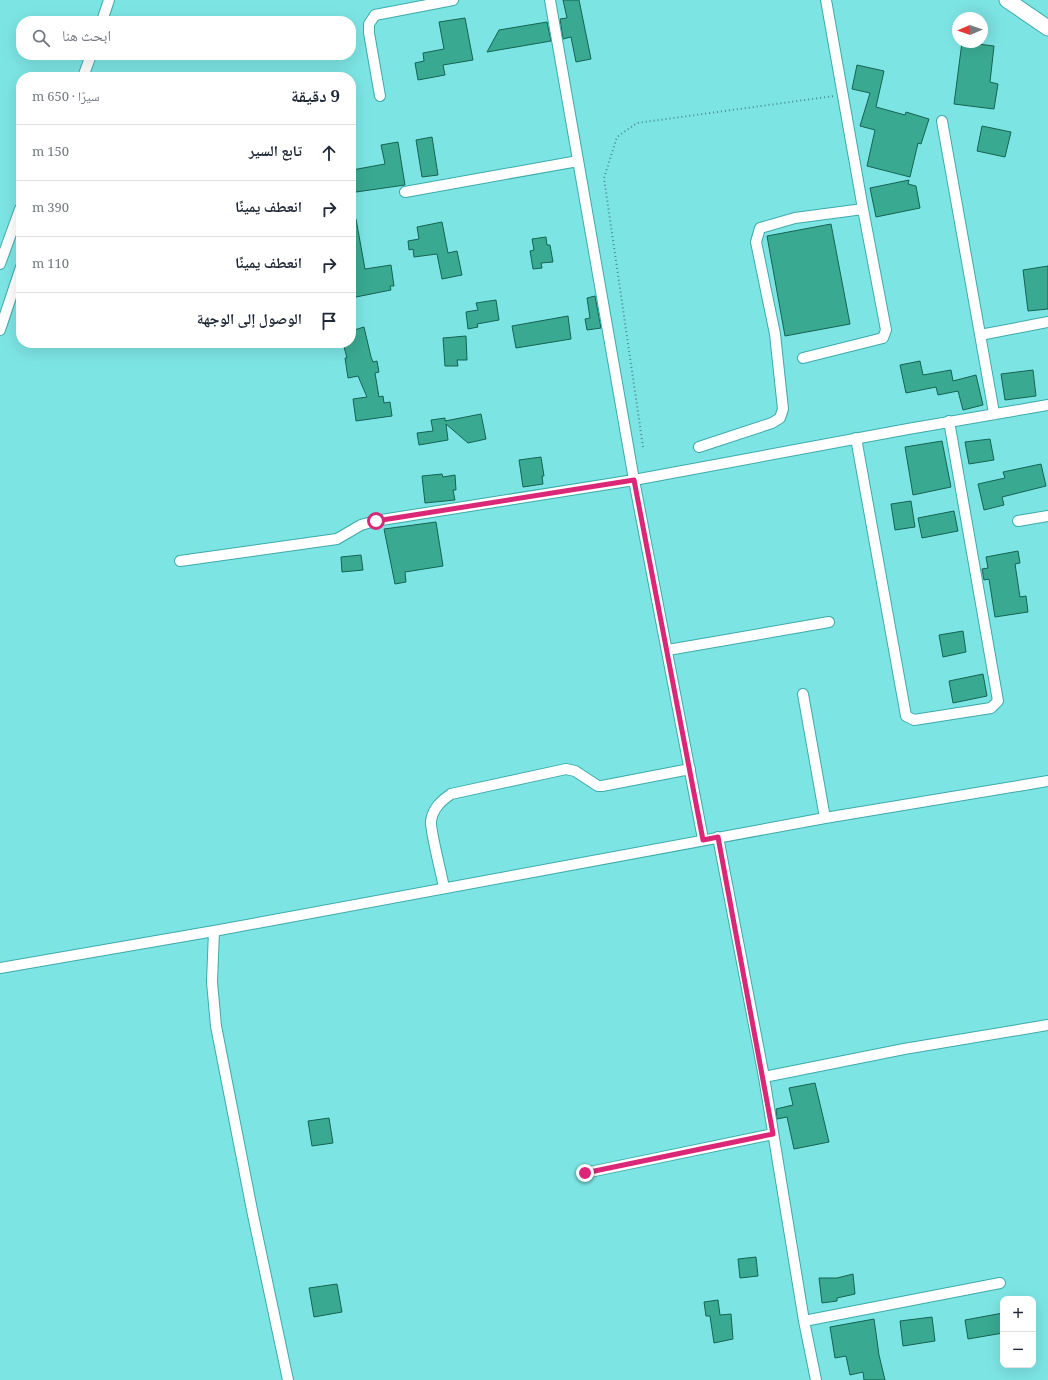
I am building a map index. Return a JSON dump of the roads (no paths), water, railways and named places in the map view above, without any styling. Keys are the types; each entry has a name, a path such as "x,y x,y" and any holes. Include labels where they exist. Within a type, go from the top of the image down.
{"street":[{"path":"104,16 109,0"},
{"path":"380,96 369,33 369,24 375,15 453,0"},
{"path":"550,0 634,480 668,650 703,840"},
{"path":"803,358 883,338 886,330 862,209 826,0"},
{"path":"1007,0 1048,28"},
{"path":"85,72 89,60"},
{"path":"942,121 994,414"},
{"path":"405,192 578,161"},
{"path":"699,447 772,423 780,418 783,409 775,334 756,242 760,228 795,218 862,209"},
{"path":"0,264 16,220"},
{"path":"0,330 16,282"},
{"path":"980,335 1048,322"},
{"path":"180,561 337,539 361,525 376,521 634,480 949,421 1048,405"},
{"path":"856,438 906,716 914,720 991,708 998,701 949,421"},
{"path":"1018,521 1048,516"},
{"path":"668,650 829,622"},
{"path":"803,694 825,818"},
{"path":"444,888 431,822 435,808 441,801 451,794 566,769 574,771 593,783 602,786 690,769"},
{"path":"0,968 214,931 718,837 1048,781"},
{"path":"718,837 764,1077 804,1321 816,1380"},
{"path":"214,931 212,982 216,1026 253,1215 288,1380"},
{"path":"764,1077 904,1050 1048,1025"},
{"path":"585,1173 773,1134"},
{"path":"804,1321 1000,1283"}]}
